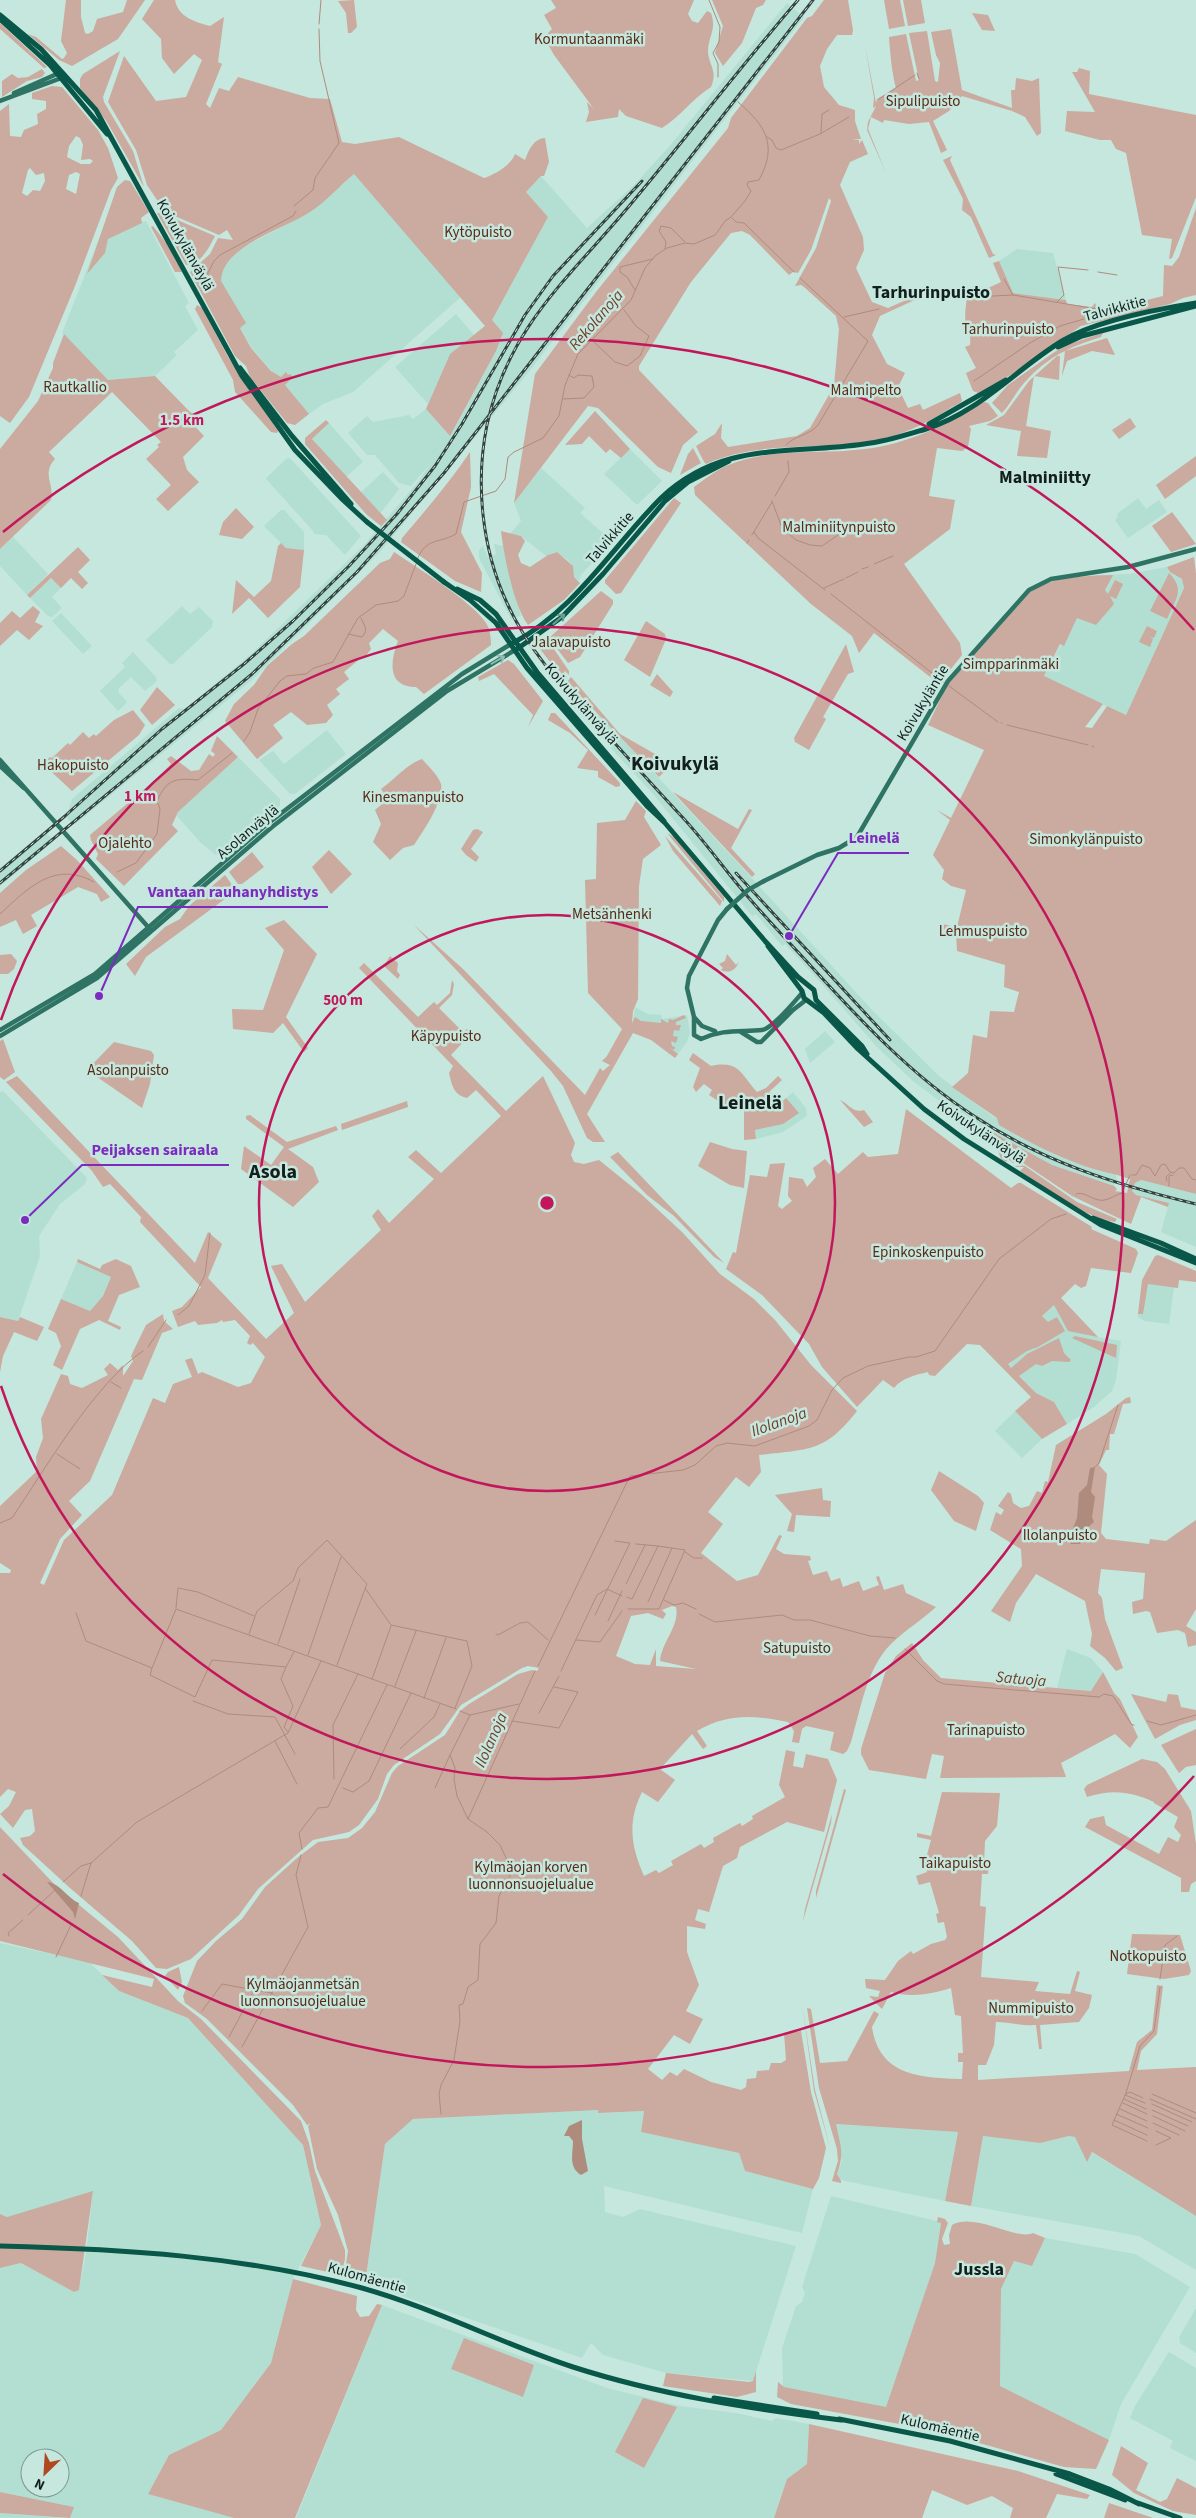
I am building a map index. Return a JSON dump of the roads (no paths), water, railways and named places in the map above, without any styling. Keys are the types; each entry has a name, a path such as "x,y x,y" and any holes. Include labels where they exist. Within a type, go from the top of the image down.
{"main road":[{"name":"Koivukylänväylä","path":"0,15 24,34 96,110 233,359 292,436 367,522 485,612 513,643 556,702 648,807 665,823 765,941 815,992 814,997 862,1046 867,1054 894,1082 950,1129 1054,1196 1091,1217 1162,1243 1196,1261"},
{"name":"Koivukylänväylä","path":"0,19 62,75"},
{"path":"0,101 19,90 62,75"},
{"name":"Talvikkitie","path":"513,643 536,628 573,598 669,491 702,469 733,459 774,450 864,444 918,431 1015,375 1046,353 1082,336 1196,304"},
{"name":"Talvikkitie","path":"517,649 562,617 603,574 665,501 688,482 733,459"},
{"name":"Koivukyläntie","path":"695,1029 687,988 688,976 714,926 727,909 748,890 857,837 948,681 1029,590 1051,579 1128,567 1196,549"},
{"name":"Asolanväylä","path":"0,1036 97,978 266,825 462,674 513,643"},
{"name":"Koivukylänväylä","path":"517,649 665,823"},
{"name":"Asolanväylä","path":"0,1030 94,974 150,930 270,829 426,707 465,679 517,649"},
{"path":"0,760 150,930"},
{"path":"0,766 26,789"},
{"name":"Koivukylänväylä","path":"765,941 807,1000 824,1013 858,1049 867,1054"},
{"path":"704,1027 695,1029 694,1035 698,1038 717,1032 762,1030 791,1007 802,992 810,987"},
{"path":"740,1031 759,1042 807,1000 814,997"},
{"path":"694,1017 704,1027 717,1032"},
{"path":"704,1027 706,1035"},
{"path":"752,1037 755,1030"},
{"path":"762,1030 765,1036"},
{"name":"Kulomäentie","path":"0,2245 223,2259 312,2276 385,2295 573,2367 625,2382 688,2396 790,2414 841,2420 950,2441 1032,2465 1180,2518"}],"waterway":[{"path":"319,24 321,0"},
{"name":"Rekolanoja","path":"709,0 720,27 719,42 713,53 718,64 718,77"},
{"path":"294,206 313,190 315,178 339,143 320,61 319,29"},
{"path":"917,73 919,79"},
{"path":"879,99 915,75"},
{"name":"Rekolanoja","path":"417,560 424,548 429,544 456,534 464,502 496,491 505,479 508,457 514,452 543,438 559,416 565,385 578,354 631,300 645,268 655,256 667,248 685,243 694,244 715,235 726,220 745,201 751,191 747,185 748,182 759,180 765,168 768,146 766,137 756,119 738,102"},
{"path":"821,133 822,114 829,110"},
{"path":"767,137 772,140 776,148 781,150 820,134 849,117"},
{"path":"195,282 207,275 214,261 220,255 293,216 296,211"},
{"path":"732,218 736,222 744,223 794,272"},
{"path":"665,249 666,242 659,231 661,226 671,228 685,242"},
{"path":"635,290 627,277 620,272 620,267 653,259"},
{"path":"1057,302 1064,295 1058,267 1088,270"},
{"path":"1098,272 1117,275"},
{"path":"786,445 818,425 868,341 800,278"},
{"path":"1004,279 1013,295"},
{"path":"973,297 1013,295 1097,309"},
{"path":"844,317 879,309"},
{"path":"592,340 615,362 627,366 640,356 649,336 636,326 624,310"},
{"path":"974,381 1030,343 1060,326 1084,319"},
{"path":"563,399 584,398 594,387 592,376 578,375 574,378 569,375"},
{"path":"775,496 789,472 788,461"},
{"path":"772,501 782,528 796,540 810,545 822,546 844,531"},
{"path":"752,535 772,502"},
{"path":"848,529 860,523 884,526"},
{"path":"754,532 758,538 825,590"},
{"path":"874,564 893,556"},
{"name":"Rekolanoja","path":"244,741 250,732 258,709 280,681 287,676 306,674 314,668 333,662 358,618 376,605 398,601 404,596 416,564"},
{"path":"862,569 868,567"},
{"path":"846,578 858,572"},
{"path":"824,588 844,579"},
{"path":"831,594 941,680"},
{"name":"Rekolanoja","path":"348,634 362,637 365,628 361,618"},
{"path":"949,686 998,722"},
{"path":"1007,725 1088,745"},
{"name":"Rekolanoja","path":"117,872 136,863 157,834 160,809 157,801 164,788 178,780 198,780 232,753"},
{"name":"Rekolanoja","path":"0,914 21,895 43,880 67,874 80,876 94,882"},
{"name":"Ilolanoja","path":"1132,1175 1136,1175 1142,1165 1150,1168 1155,1176 1161,1165 1165,1164 1170,1172 1174,1173 1179,1168 1184,1168 1192,1179 1196,1180"},
{"path":"1167,1181 1166,1177 1170,1173"},
{"name":"Ilolanoja","path":"1076,1194 1079,1193 1099,1200 1108,1199 1122,1193 1130,1175"},
{"path":"1169,1186 1169,1176 1173,1175"},
{"name":"Ilolanoja","path":"538,1666 630,1476 683,1470 695,1465 716,1446 727,1443 755,1446 809,1426 817,1420 832,1390 843,1378 868,1366 916,1357 935,1351 999,1259 1051,1219 1066,1214"},
{"path":"178,1315 189,1306 205,1275 210,1233"},
{"path":"148,1347 166,1320"},
{"path":"0,1523 12,1518 55,1452 89,1405 125,1365 143,1351"},
{"path":"111,1382 121,1388"},
{"path":"1095,1467 1099,1463 1118,1405"},
{"path":"57,1454 80,1469"},
{"path":"249,1634 257,1611 293,1581 298,1568 327,1540 367,1584 365,1588 391,1625 467,1641 472,1666 455,1708"},
{"path":"615,1541 629,1543"},
{"path":"595,1615 630,1543"},
{"path":"636,1544 658,1546"},
{"path":"626,1584 645,1545"},
{"path":"627,1597 632,1599 658,1546 685,1550 659,1609 628,1609"},
{"path":"648,1602 672,1548"},
{"path":"685,1552 694,1558 702,1558"},
{"path":"308,1655 341,1557"},
{"path":"278,1644 300,1579"},
{"path":"176,1608 178,1588 198,1592 254,1616"},
{"path":"337,1665 365,1589"},
{"path":"561,1671 597,1595 607,1589 622,1596"},
{"path":"608,1621 622,1591"},
{"name":"Satuoja","path":"664,1600 674,1605 683,1603 696,1609"},
{"path":"76,1613 86,1641 152,1668 176,1609 456,1709"},
{"path":"576,1640 600,1642 622,1611"},
{"name":"Satuoja","path":"699,1614 715,1622 782,1615 794,1620 810,1620 870,1636 895,1638"},
{"path":"496,1634 498,1635 520,1623 528,1622 548,1640"},
{"path":"372,1679 391,1626"},
{"path":"395,1686 416,1631"},
{"path":"424,1698 446,1638"},
{"name":"Satuoja","path":"905,1649 937,1681 944,1684 1099,1697 1104,1694 1113,1696 1132,1725 1134,1725"},
{"path":"152,1668 150,1675 195,1697 212,1660 286,1667 294,1652"},
{"path":"81,1896 91,1863 137,1822 288,1733 321,1661"},
{"path":"286,1667 281,1679 293,1706 284,1727 288,1732"},
{"name":"Ilolanoja","path":"468,1819 535,1671"},
{"path":"334,1779 333,1725 358,1674"},
{"path":"539,1713 559,1676"},
{"path":"302,1849 299,1833 318,1808 328,1807 387,1685"},
{"path":"512,1721 559,1728 578,1692 554,1687"},
{"path":"343,1788 353,1792 369,1781 411,1693"},
{"path":"193,1701 228,1714 275,1717 295,1754"},
{"path":"400,1749 434,1717 440,1704"},
{"path":"460,1711 470,1715 519,1704"},
{"path":"441,2114 439,2094 441,2085 454,2060 460,2021 459,2005 463,2004 468,1987 478,1980 480,1944 496,1923 499,1896 510,1876 507,1860 500,1845 487,1832 468,1819 457,1796 454,1779 455,1768 450,1755 470,1715"},
{"name":"Satuoja","path":"1147,1721 1161,1725 1196,1715"},
{"path":"275,1741 297,1784"},
{"path":"435,1788 450,1755"},
{"path":"242,2047 308,1927 296,1875 301,1855"},
{"path":"63,1882 81,1866 91,1863"},
{"path":"28,1915 55,1890"},
{"path":"9,1936 8,1933 23,1920"},
{"path":"56,1957 71,1925"},
{"path":"1160,1979 1165,1945 1177,1936"},
{"path":"202,2011 222,1984 254,1990"},
{"path":"1147,2141 1112,2125 1126,2093 1140,2046 1154,2031 1160,1987"},
{"path":"229,2037 254,1990 272,1993 288,2010"},
{"path":"1126,2094 1130,2092 1143,2098"},
{"path":"1152,2094 1196,2113"},
{"path":"1125,2095 1145,2103"},
{"path":"1124,2099 1146,2109"},
{"path":"1150,2099 1196,2119"},
{"path":"1123,2103 1147,2114"},
{"path":"1152,2104 1192,2122"},
{"path":"1120,2109 1147,2121"},
{"path":"1152,2110 1188,2126"},
{"path":"1116,2114 1148,2128"},
{"path":"1153,2116 1185,2131"},
{"path":"1114,2120 1147,2135"},
{"path":"1153,2123 1179,2135"},
{"path":"1156,2131 1171,2138 1156,2145"}],"railway":[{"path":"798,0 635,199 546,302 527,329 511,357 497,389 483,447 481,493 483,516 498,582 516,621 537,654 561,684 692,828 773,925 848,1006 908,1065 974,1116 1027,1146 1054,1159 1109,1180 1196,1204"},
{"path":"0,883 252,674 357,572 444,473 813,0"},
{"path":"0,871 162,729 244,664 293,621 349,566 397,514 435,466 462,424 525,315 553,276 642,181"},
{"path":"736,873 890,1040"}],"place":[{"name":"Leinelä","path":"789,936"},
{"name":"Vantaan rauhanyhdistys","path":"99,996"},
{"name":"Peijaksen sairaala","path":"25,1220"}],"district":[{"name":"Tarhurinpuisto","path":"931,292"},
{"name":"Malminiitty","path":"1045,477"},
{"name":"Koivukylä","path":"675,764"},
{"name":"Leinelä","path":"750,1103"},
{"name":"Asola","path":"273,1172"},
{"name":"Jussla","path":"979,2269"}],"park label":[{"name":"Kormuntaanmäki","path":"589,39"},
{"name":"Sipulipuisto","path":"923,101"},
{"name":"Kytöpuisto","path":"478,232"},
{"name":"Rautkallio","path":"75,387"},
{"name":"Malmipelto","path":"866,390"},
{"name":"Malminiitynpuisto","path":"839,527"},
{"name":"Jalavapuisto","path":"571,642"},
{"name":"Simpparinmäki","path":"1011,664"},
{"name":"Hakopuisto","path":"73,765"},
{"name":"Kinesmanpuisto","path":"413,797"},
{"name":"Simonkylänpuisto","path":"1086,839"},
{"name":"Ojalehto","path":"125,843"},
{"name":"Metsänhenki","path":"612,914"},
{"name":"Lehmuspuisto","path":"983,931"},
{"name":"Käpypuisto","path":"446,1036"},
{"name":"Asolanpuisto","path":"128,1070"},
{"name":"Epinkoskenpuisto","path":"928,1252"},
{"name":"Ilolanpuisto","path":"1060,1535"},
{"name":"Satupuisto","path":"797,1648"},
{"name":"Tarinapuisto","path":"986,1730"},
{"name":"Taikapuisto","path":"955,1863"},
{"name":"Kylmäojan korven luonnonsuojelualue","path":"531,1876"},
{"name":"Notkopuisto","path":"1148,1956"},
{"name":"Kylmäojanmetsän luonnonsuojelualue","path":"303,1992"},
{"name":"Nummipuisto","path":"1031,2008"}]}
